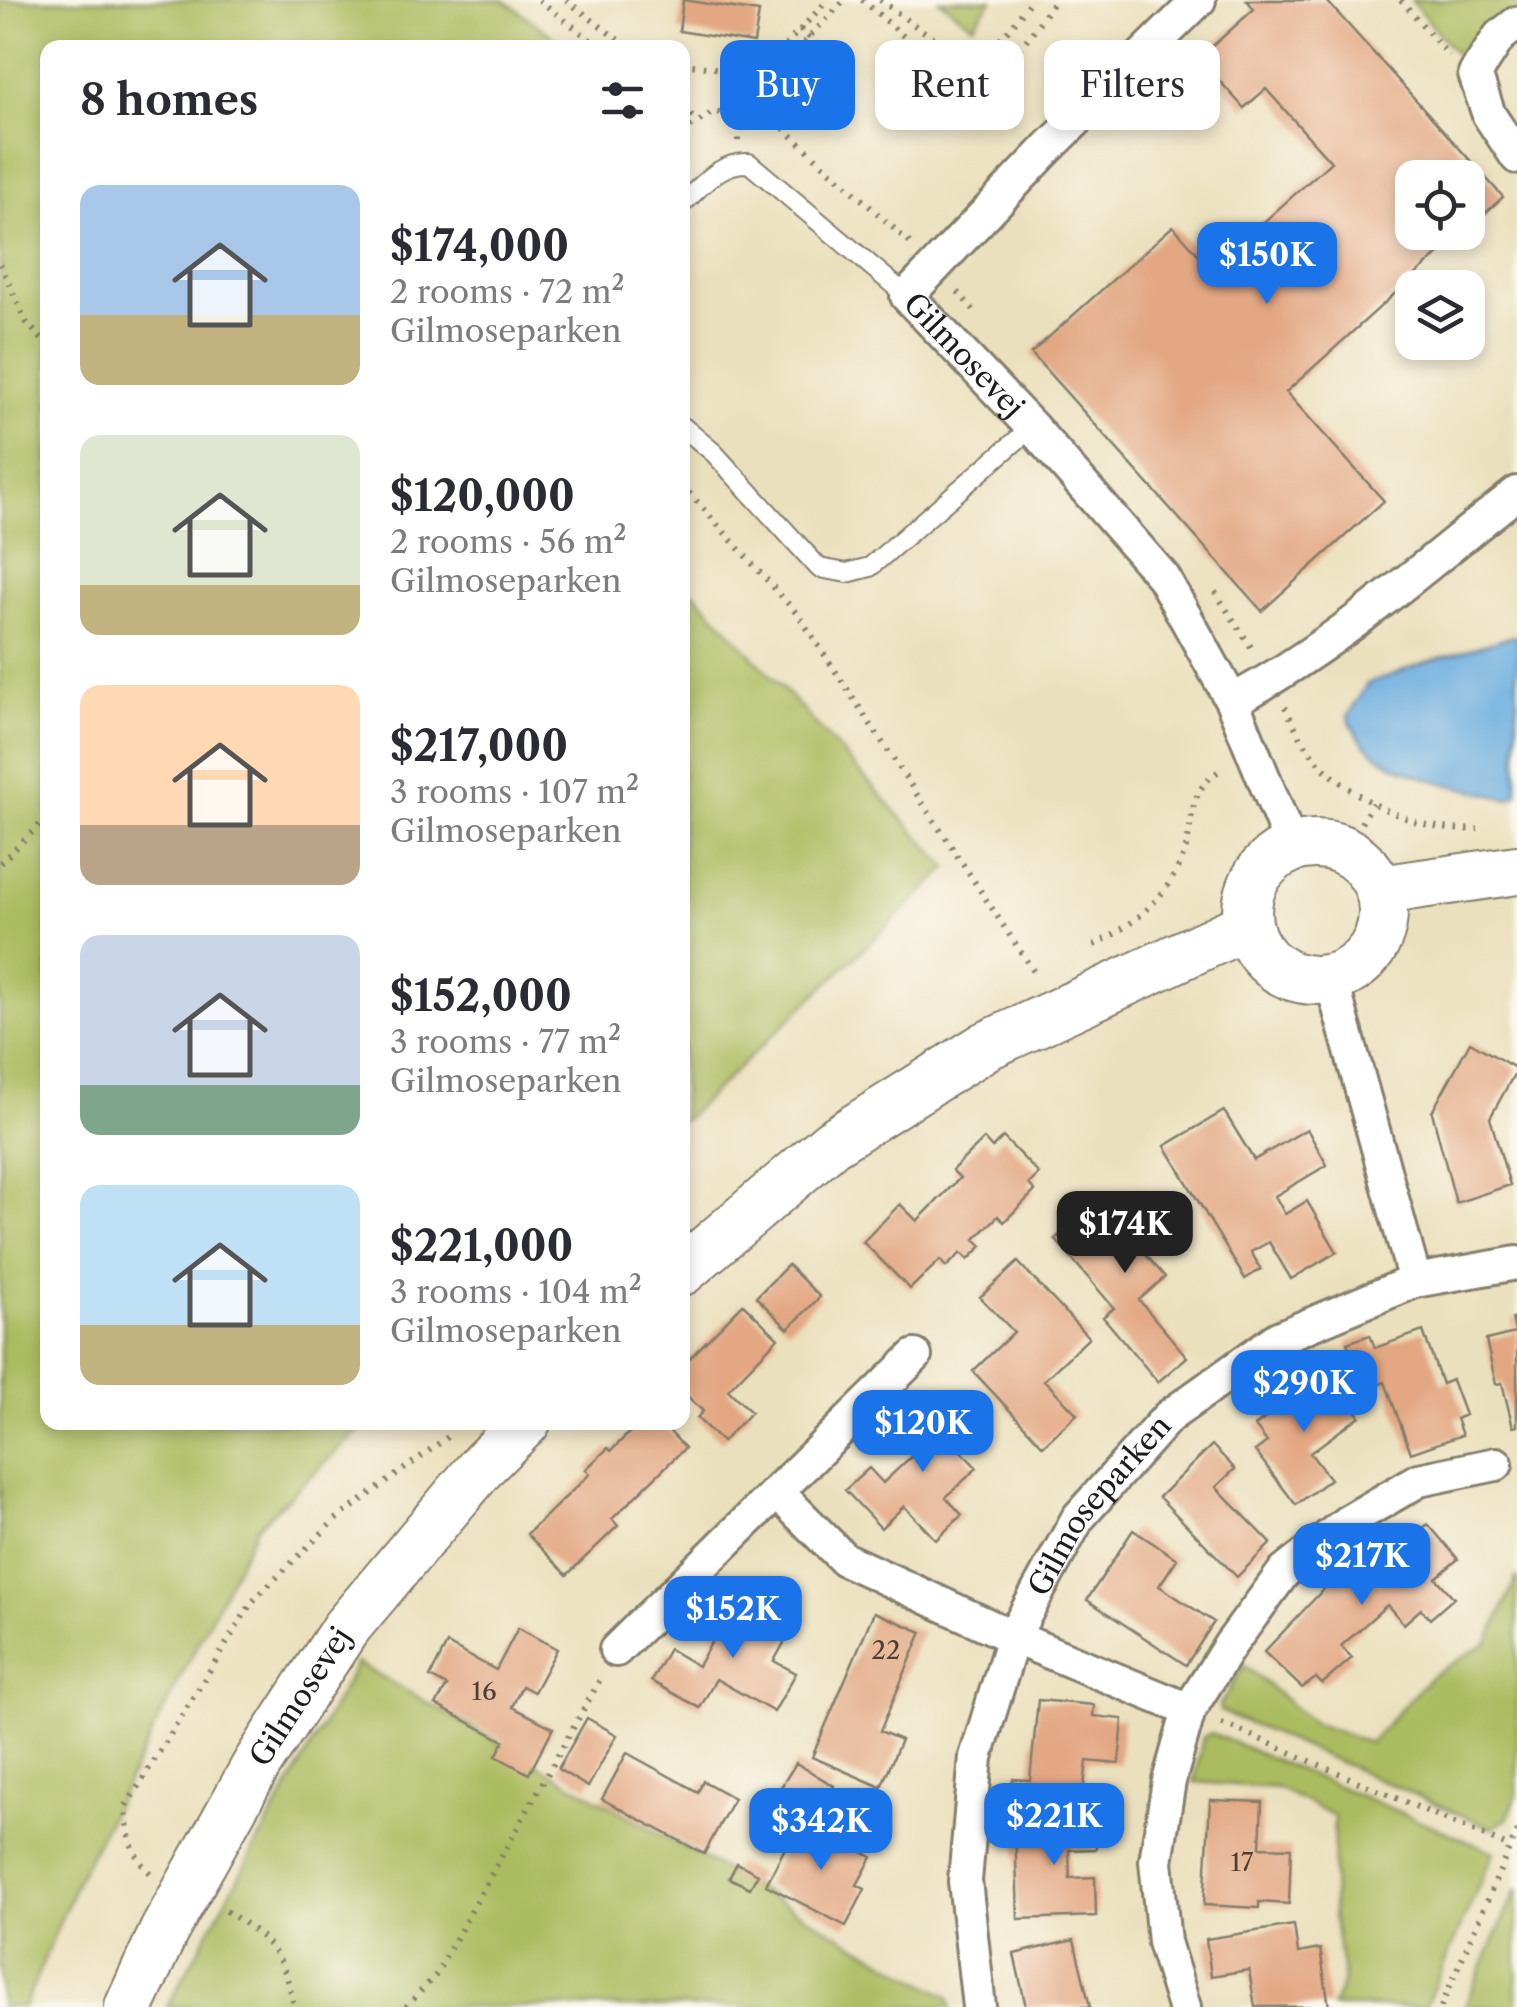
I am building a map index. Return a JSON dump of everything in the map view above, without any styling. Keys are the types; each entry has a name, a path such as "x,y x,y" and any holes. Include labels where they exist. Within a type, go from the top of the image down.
{"street":[{"name":"Gilmosevej","path":"1199,0 1048,148 907,296 1032,426 1162,577 1232,701 1292,848"},
{"path":"1517,23 1499,38 1475,74 1489,115 1517,157"},
{"path":"1232,701 1272,680 1342,632 1517,493"},
{"path":"1310,844 1345,850 1372,874 1380,890 1384,909 1375,946 1364,961 1331,979 1309,981 1288,975 1269,963 1255,946 1248,925 1246,906 1261,870 1292,848 1310,844"},
{"path":"1380,890 1517,870"},
{"path":"690,1264 832,1142 986,1046 1248,925"},
{"path":"1331,979 1415,1280"},
{"name":"Gilmoseparken","path":"979,2007 965,1881 976,1756 1012,1637 1078,1518 1168,1417 1278,1338 1415,1280 1517,1263"},
{"path":"616,1650 915,1356"},
{"name":"Gilmosevej","path":"129,2007 164,1932 257,1764 345,1629 484,1464 518,1430"},
{"path":"1184,2007 1164,1942 1156,1861 1170,1781 1189,1710 1230,1644 1282,1573 1346,1522 1419,1480 1496,1464"},
{"name":"Gilmoseparken","path":"776,1492 844,1559 1012,1637 1189,1710"}],"lane":[{"path":"690,197 723,167 748,163 907,296"},
{"path":"690,433 714,453 819,568 846,573 870,567 1032,426"}],"path":[{"path":"539,0 592,40"},
{"path":"566,0 618,40"},
{"path":"790,40 828,0"},
{"path":"807,40 846,0"},
{"path":"862,0 943,64 963,74 985,72 1005,63 1055,0"},
{"path":"880,0 945,43 960,48 980,48 995,42 1031,0"},
{"path":"1401,0 1453,61 1475,74"},
{"path":"800,29 813,40"},
{"path":"690,65 720,68"},
{"path":"690,127 712,112 720,112"},
{"path":"690,115 697,120"},
{"path":"738,162 739,130"},
{"path":"0,264 27,323 40,337"},
{"path":"690,494 799,616 1036,975"},
{"path":"1089,948 1125,930 1167,890 1183,857 1193,801 1210,776 1296,731"},
{"path":"1345,850 1374,804"},
{"path":"0,863 40,825"},
{"path":"1019,985 1054,966"},
{"path":"150,1873 136,1858 126,1829 126,1806 252,1602 335,1520 457,1430"},
{"path":"406,2007 435,1976 616,1650"},
{"path":"1189,1710 1510,1847"},
{"path":"1441,2007 1517,1831"},
{"path":"226,1911 252,1928 280,1956 294,2007"}],"green space":[{"path":"0,0 504,0 558,40 40,40 40,1430 360,1430 257,1527 77,1881 24,2007 0,2007"},
{"path":"939,0 992,0 973,25"},
{"path":"1411,0 1517,0 1517,12 1459,58"},
{"path":"690,588 948,868 690,1114"},
{"path":"1517,1576 1517,1795 1507,1819 1492,1828 1220,1711 1219,1706 1244,1665 1311,1722 1369,1743 1431,1676 1488,1642"},
{"path":"357,1663 949,1997 952,2007 167,2007"},
{"path":"1211,1733 1494,1852 1425,2007 1332,2007 1344,1980 1333,1916 1334,1816 1277,1788 1194,1782 1203,1737"},
{"path":"1517,1889 1517,2007 1464,2007"}],"water":[{"path":"1517,637 1517,795 1508,799 1415,774 1393,765 1358,736 1348,716 1367,684"}],"building":[{"path":"683,0 759,12 754,40 679,31"},
{"path":"1247,0 1326,0 1470,160 1395,160 1395,250 1443,250 1421,270 1395,270 1395,293 1286,392 1384,501 1262,611 1031,353 1173,226 1211,269 1331,162 1266,89 1244,108 1220,81 1219,40 1254,9"},
{"path":"1485,177 1503,197 1485,213"},
{"path":"1470,1042 1517,1069 1490,1118 1510,1185 1456,1203 1432,1112"},
{"path":"1224,1111 1254,1160 1307,1129 1327,1165 1275,1196 1285,1214 1307,1201 1337,1252 1291,1279 1269,1242 1251,1252 1261,1269 1245,1279 1165,1146"},
{"path":"1003,1137 1039,1174 1029,1184 1035,1191 1004,1222 998,1216 975,1239 982,1246 968,1260 961,1253 946,1267 940,1260 910,1289 863,1242 900,1204 917,1221 960,1178 952,1170 984,1139 992,1148"},
{"path":"1142,1194 1167,1223 1139,1247 1165,1277 1139,1300 1187,1357 1158,1382 1103,1317 1114,1308 1055,1239 1104,1198 1118,1215"},
{"path":"1018,1262 1089,1338 1044,1380 1077,1414 1043,1446 973,1371 1014,1332 980,1297"},
{"path":"788,1265 820,1297 788,1329 756,1297"},
{"path":"743,1304 778,1338 728,1390 751,1412 722,1442 697,1418 703,1411 690,1399 690,1358"},
{"path":"1517,1318 1517,1426 1513,1427 1502,1383 1496,1384 1486,1340 1515,1333 1512,1319"},
{"path":"1423,1331 1442,1384 1452,1380 1465,1415 1456,1419 1462,1435 1411,1453 1385,1382 1364,1390 1347,1343 1370,1335 1375,1348"},
{"path":"1327,1371 1360,1416 1310,1453 1330,1479 1296,1505 1255,1451 1267,1442 1255,1426"},
{"path":"940,1395 977,1433 960,1450 977,1468 946,1497 962,1515 936,1540 904,1506 881,1528 845,1490 869,1468 883,1483 934,1435 917,1418"},
{"path":"632,1430 668,1430 685,1448 612,1519 618,1526 567,1575 527,1534 590,1474 586,1469 608,1448 611,1451"},
{"path":"1212,1445 1235,1469 1216,1487 1271,1543 1237,1577 1159,1497"},
{"path":"1428,1524 1458,1559 1436,1578 1454,1598 1430,1619 1421,1609 1404,1624 1387,1605 1341,1646 1352,1658 1322,1684 1316,1678 1302,1688 1264,1652 1340,1572 1343,1574 1359,1561 1378,1584 1394,1570 1390,1565 1411,1547 1407,1542"},
{"path":"1133,1530 1177,1559 1159,1586 1214,1622 1186,1665 1087,1600"},
{"path":"727,1597 790,1632 774,1661 796,1673 774,1712 716,1679 700,1708 651,1681 669,1649 698,1666 716,1634 709,1630"},
{"path":"874,1612 922,1632 880,1731 901,1740 881,1787 812,1757"},
{"path":"518,1628 557,1649 534,1692 522,1686 512,1707 553,1728 529,1774 496,1756 504,1741 436,1705 447,1686 430,1677 447,1644 496,1670"},
{"path":"1038,1700 1094,1705 1093,1716 1123,1719 1119,1764 1087,1761 1083,1795 1067,1793 1066,1809 1010,1804 1013,1779 1030,1780"},
{"path":"587,1718 617,1735 588,1787 558,1769"},
{"path":"627,1753 698,1792 703,1781 734,1798 704,1854 602,1799"},
{"path":"796,1763 834,1786 814,1818 776,1795"},
{"path":"1210,1800 1262,1802 1260,1847 1291,1848 1289,1904 1259,1902 1259,1908 1204,1905"},
{"path":"1095,1813 1096,1849 1069,1850 1070,1878 1095,1877 1096,1916 1018,1919 1015,1827 1043,1826 1042,1815"},
{"path":"800,1819 872,1857 857,1885 865,1889 846,1926 766,1885"},
{"path":"737,1863 758,1874 750,1888 729,1878"},
{"path":"1294,1925 1298,1953 1320,1949 1329,2006 1255,2007 1249,1970 1211,1976 1206,1939"},
{"path":"1074,1940 1090,2007 1026,2007 1014,1954"}]}
